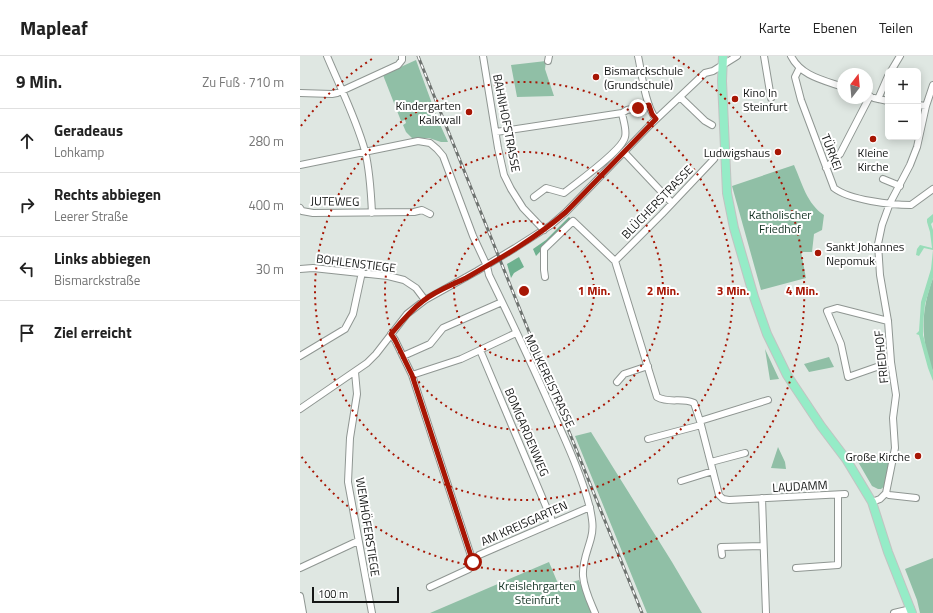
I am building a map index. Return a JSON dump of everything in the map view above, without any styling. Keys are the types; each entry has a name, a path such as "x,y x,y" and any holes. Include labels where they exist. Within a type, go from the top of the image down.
{"main road":[{"path":"723,56 726,193 734,228 754,297 767,334 787,375 821,426 846,459 872,502 888,552 911,611"}],"street":[{"name":"JUTEWEG","path":"327,56 358,129 365,151 371,182 372,213"},
{"path":"300,93 332,94 398,64 402,60 402,56"},
{"name":"BAHNHOFSTRASSE","path":"483,56 501,164 507,182 523,208 544,230"},
{"path":"638,56 649,105 652,114 656,119"},
{"path":"300,409 355,372 376,354 407,314 425,300 487,266 544,230 566,212 656,119 705,73 713,71 737,56"},
{"path":"764,56 771,98"},
{"path":"792,56 799,69 811,76 837,84"},
{"path":"893,68 900,56"},
{"name":"TÜRKEI","path":"799,69 795,77 801,100 834,188 841,193 852,197 911,205 933,189"},
{"path":"878,99 885,83"},
{"name":"FRIEDHOF","path":"886,493 895,448 893,418 896,394 891,362 888,321 880,275 878,244 882,225 890,203 900,186 917,147 926,106 933,85"},
{"path":"680,96 705,121 712,125"},
{"path":"873,98 885,100"},
{"path":"826,168 840,154 864,104"},
{"path":"496,132 622,113 649,105"},
{"path":"921,105 926,106"},
{"path":"534,197 546,188 564,193 614,152 626,136 622,113"},
{"name":"MOLKEREISTRASSE","path":"300,165 418,140 427,142 434,146 443,156 473,236 487,266 489,275 516,333 527,352 568,445 590,507 593,521 593,531 585,558 583,576 585,589 595,613"},
{"path":"624,152 672,203"},
{"name":"BLÜCHERSTRASSE","path":"615,261 714,159"},
{"path":"883,179 900,186"},
{"name":"JUTEWEG","path":"300,208 302,211 313,213 414,212 422,210 430,214"},
{"path":"545,277 544,249 573,220 615,261 657,397 664,401 687,400 694,403 719,495 723,499 729,500 762,498"},
{"name":"BOHLENSTIEGE","path":"300,269 313,268 362,272 388,276 404,280 416,288 425,300"},
{"path":"300,356 345,329 353,314 362,272"},
{"path":"403,356 430,344 443,328 502,302"},
{"path":"888,321 837,308 827,311 841,344 848,376 891,362"},
{"path":"412,375 461,359 516,333"},
{"path":"391,334 412,375 473,562"},
{"name":"BOMGARDENWEG","path":"480,350 553,523"},
{"path":"617,382 624,374 648,366"},
{"name":"WEMHÖFERSTIEGE","path":"355,372 357,394 349,445 348,482 372,613"},
{"path":"648,439 768,400"},
{"path":"711,462 745,453"},
{"path":"681,480 713,471"},
{"path":"872,502 880,499 886,493 889,495 916,498"},
{"name":"LAUDAMM","path":"766,613 762,498 845,494"},
{"name":"LAUDAMM","path":"796,568 838,565 838,495"},
{"name":"AM KREISGARTEN","path":"430,587 469,569 479,555 590,507"},
{"path":"300,568 358,541"},
{"path":"722,555 721,547 763,546"},
{"path":"300,596 303,613"},
{"path":"894,613 911,611"}],"green space":[{"path":"416,60 438,120 448,142 441,142 429,138 412,138 406,132 403,125 406,123 405,120 401,121 383,75"},
{"path":"546,61 545,69 554,96 517,97 511,65"},
{"name":"Katholischer Friedhof","path":"794,165 809,199 824,215 822,230 814,234 812,252 801,252 806,278 761,290 732,186"},
{"path":"933,278 933,371 924,340 924,314 927,296"},
{"path":"765,349 779,379 770,380"},
{"path":"829,357 834,367 809,372 804,364"},
{"path":"591,432 702,613 647,613 575,436"},
{"path":"778,447 785,462 786,469 771,468"},
{"path":"890,458 886,485 881,489 872,486 857,460"},
{"path":"933,558 933,613 920,613 917,600 905,569"},
{"name":"Kreislehrgarten Steinfurt","path":"549,562 559,586 579,580 592,613 430,613"}],"shaded area":[{"path":"933,214 933,222 931,224 933,230 933,250 924,248 919,256 916,255 917,249 920,245 932,248 927,219"},
{"path":"569,217 571,219 536,256 533,249 546,240"},
{"path":"933,250 933,278 925,304 923,335 933,371 933,381 919,335 916,334 919,331 921,302 931,269"},
{"path":"519,257 524,267 514,273 511,278 507,264"}],"railway":[{"path":"418,56 642,613"}],"place":[{"name":"Bismarckschule (Grundschule)","path":"596,77"},
{"name":"Kino In Steinfurt","path":"735,99"},
{"name":"Kindergarten Kalkwall","path":"469,112"},
{"name":"Kleine Kirche","path":"873,139"},
{"name":"Ludwigshaus","path":"778,152"},
{"name":"Sankt Johannes Nepomuk","path":"818,253"},
{"name":"Große Kirche","path":"918,456"}],"route":[{"path":"473,562 412,375 391,334 407,314 425,300 516,248 551,225 566,212 656,119 652,114 649,105 638,108"}]}
